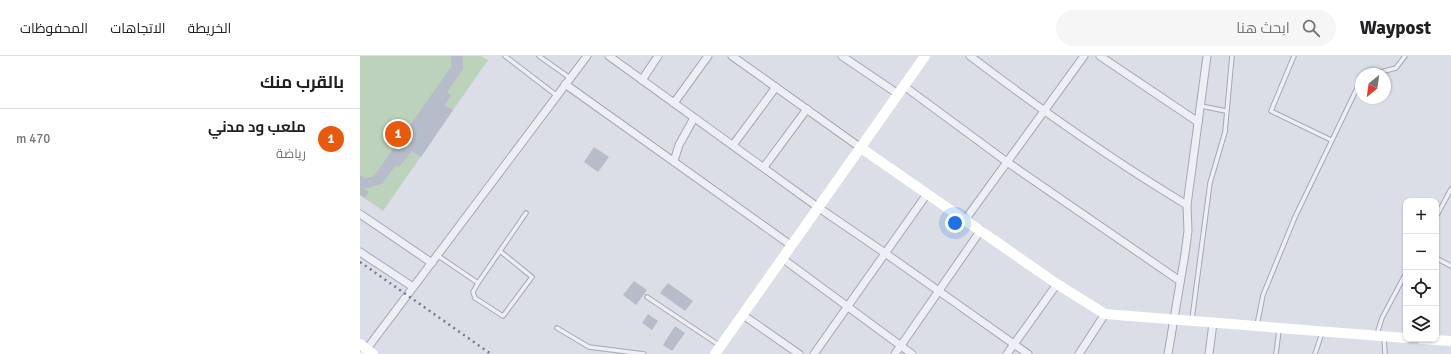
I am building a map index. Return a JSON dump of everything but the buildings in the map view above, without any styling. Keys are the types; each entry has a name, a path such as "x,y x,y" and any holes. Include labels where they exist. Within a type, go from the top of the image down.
{"street":[{"path":"366,350 556,95 587,56"},
{"path":"609,56 819,208 1028,354"},
{"path":"642,80 658,56"},
{"path":"674,103 708,56"},
{"path":"732,56 861,148 965,220 982,230 1057,284 1105,314 1191,322 1280,326 1322,332 1403,338"},
{"path":"842,56 901,90 1180,281"},
{"path":"718,350 925,56"},
{"path":"970,56 1044,111 1145,180 1187,206"},
{"path":"965,220 1084,56"},
{"path":"1100,56 1198,122"},
{"path":"1168,354 1188,231 1187,206 1207,56"},
{"path":"565,84 792,246"},
{"path":"733,145 776,87"},
{"path":"764,167 807,109"},
{"path":"674,162 679,144 694,118"},
{"path":"814,354 848,308 927,194"},
{"path":"360,214 432,262"},
{"path":"895,354 982,230"},
{"path":"360,252 413,287"},
{"path":"783,259 912,354"},
{"path":"1008,354 1057,284"},
{"path":"1079,354 1105,314"},
{"path":"743,315 799,354"},
{"path":"1210,354 1213,323"},
{"path":"1439,341 1451,342"}],"lane":[{"path":"505,56 556,95"},
{"path":"539,56 570,78"},
{"path":"1191,322 1210,184 1225,132 1232,56"},
{"path":"1294,56 1271,111 1332,140"},
{"path":"1391,69 1396,68 1405,56"},
{"path":"1257,325 1263,295 1295,217 1355,92"},
{"path":"1201,106 1226,111"},
{"path":"1439,211 1451,189"},
{"path":"500,251 532,277 506,315 499,316 475,298 473,292 478,283 526,213"},
{"path":"437,255 478,283"},
{"path":"1439,260 1451,266"},
{"path":"1385,354 1380,336 1382,318 1403,279"},
{"path":"647,297 718,350"},
{"path":"1276,354 1280,326"},
{"path":"557,328 589,347 644,354"},
{"path":"1315,354 1322,332"}],"green space":[{"path":"360,56 481,56 488,60 383,211 360,195"}],"railway":[{"path":"360,262 491,354"}],"place":[{"name":"ملعب ود مدني","path":"398,134"}]}
